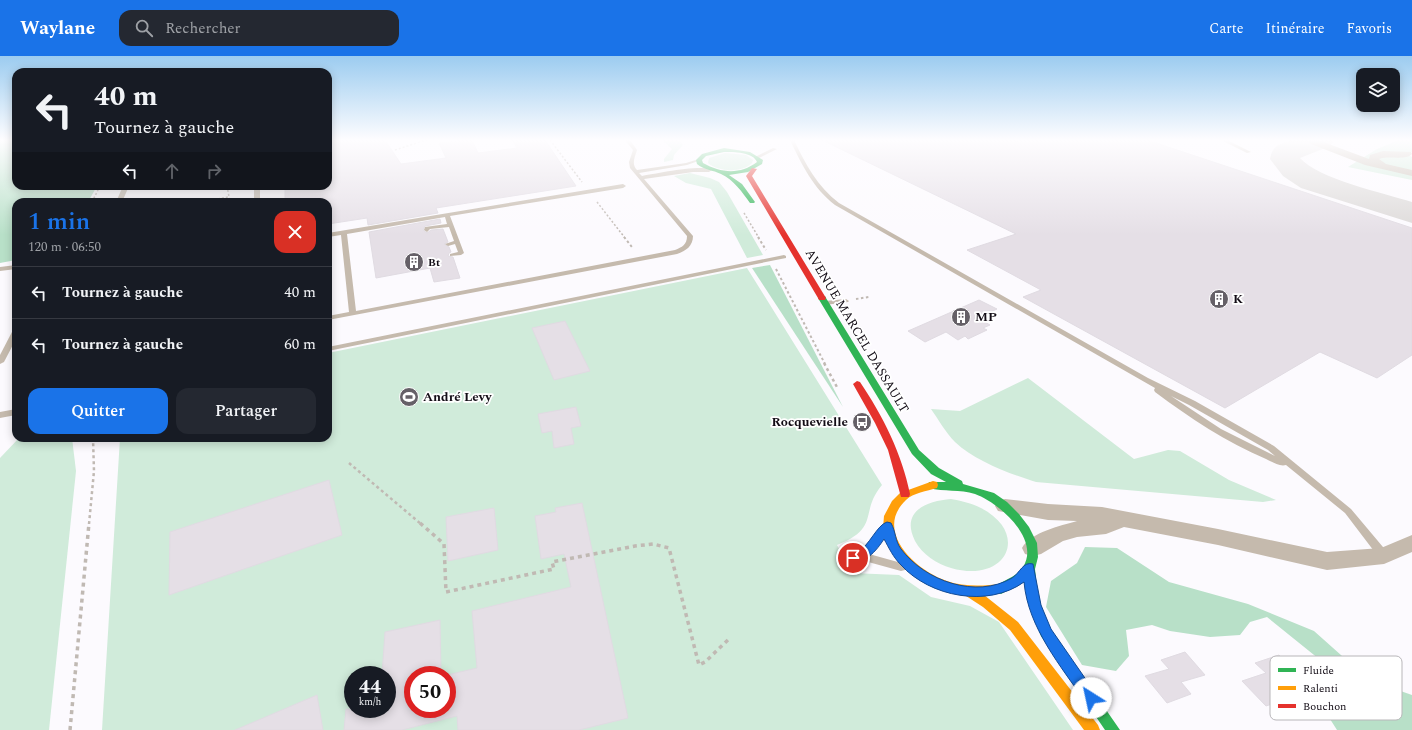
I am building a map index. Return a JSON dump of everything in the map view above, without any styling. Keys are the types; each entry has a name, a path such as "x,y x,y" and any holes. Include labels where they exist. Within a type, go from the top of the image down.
{"main road":[{"path":"716,171 734,178 741,185 755,207"},
{"path":"723,173 743,171"},
{"name":"AVENUE MARCEL DASSAULT","path":"752,171 749,176 916,452 924,462 940,476 966,488"},
{"name":"AVENUE MARCEL DASSAULT","path":"778,246 786,260"},
{"name":"AVENUE MARCEL DASSAULT","path":"851,373 878,422 900,467 905,484 905,494"},
{"path":"1031,558 1020,579 1006,587 988,592 949,588 932,581 917,572 905,562 896,550 890,538 887,526 889,514 895,502 905,494 918,488 933,485 949,485 980,492 1005,506 1019,519 1028,533 1031,558 1034,599 1045,632 1113,730"},
{"path":"967,591 987,604 1014,626 1093,730"}],"street":[{"path":"1005,506 1048,512 1102,515 1124,518 1327,561 1384,556 1412,543"},
{"path":"1031,558 1056,536 1077,529 1106,526 1124,518"}],"lane":[{"path":"640,178 683,171"},
{"path":"807,171 817,187 838,204 1145,380 1184,411 1256,452 1291,466 1348,511 1384,556"},
{"path":"332,317 677,252 687,247 690,242 690,236 635,172"},
{"path":"332,234 623,186"},
{"path":"447,215 461,253 452,255"},
{"path":"427,230 427,228 451,225"},
{"path":"344,233 353,314"},
{"path":"448,244 457,242"},
{"path":"332,348 771,259 786,260"},
{"path":"0,269 12,268"},
{"path":"825,303 846,301"},
{"path":"0,362 12,339"},
{"path":"0,347 9,345"},
{"path":"0,415 12,413"},
{"path":"861,556 878,539 887,526"},
{"path":"845,559 861,556 917,572"}],"path":[{"path":"574,171 632,247"},
{"path":"223,198 228,197 227,190"},
{"path":"744,212 771,259 839,392"},
{"path":"70,730 94,471 93,442"},
{"path":"349,463 444,544 446,592 554,569 552,562 653,544 669,548 699,665 705,662 730,638"}],"green space":[{"path":"0,171 12,171 12,190 95,190 90,198 12,198 12,261 0,263"},
{"path":"1370,171 1412,171 1412,180"},
{"path":"690,173 719,182 727,192 763,255 747,258 711,189 686,183 674,176"},
{"path":"770,265 843,407 752,268"},
{"path":"747,268 882,485 871,503 865,526 851,539 837,545 852,573 899,575 931,597 970,606 999,622 1073,730 102,730 120,442 332,442 332,352"},
{"path":"1028,378 1134,459 1168,450 1180,451 1229,480 1276,500 1263,502 1036,482 993,466 963,449 948,434 931,409 960,411"},
{"path":"15,442 72,442 76,471 49,730 0,730 0,458"},
{"path":"951,499 966,502 981,508 996,519 1005,531 1008,543 1005,554 998,563 986,569 970,571 951,568 930,558 918,546 911,531 913,515 925,505"},
{"path":"1085,547 1117,548 1169,582 1248,604 1314,631 1342,656 1315,656 1267,617 1250,622 1240,635 1210,637 1170,631 1152,625 1126,630 1129,656 1116,671 1082,665 1046,607 1051,581 1077,563"},
{"path":"1402,692 1412,695 1412,730 1337,730 1331,720 1402,720"}],"building":[{"path":"332,171 566,171 576,186 436,208 438,213 368,225 367,218 332,223 332,198 285,198 285,190 332,190"},
{"name":"K","path":"887,171 1242,171 1412,228 1412,355 1377,378 1320,352 1225,408 1023,297 1041,290 967,250 1016,234"},
{"name":"Bt","path":"440,219 441,223 425,226 423,230 427,233 431,230 443,229 448,242 444,244 449,247 451,252 448,256 453,257 460,278 434,282 430,268 376,278 369,232"},
{"name":"MP","path":"979,300 997,309 978,318 990,325 983,328 987,330 968,339 965,336 958,340 946,332 925,342 908,331"},
{"path":"565,321 590,371 554,380 532,328"},
{"path":"576,407 581,426 571,428 574,444 554,448 552,431 542,433 538,414"},
{"path":"329,480 342,535 169,595 170,532"},
{"path":"582,503 628,718 579,730 458,730 456,716 456,673 477,668 472,611 571,587 564,554 541,559 535,516 556,512 555,508"},
{"path":"494,508 498,550 448,561 446,517"},
{"path":"440,620 441,666 404,666 404,718 449,718 402,730 344,730 345,718 396,718 396,666 383,666 385,632"},
{"path":"1185,652 1205,675 1181,682 1191,694 1167,703 1145,676 1169,669 1161,660"},
{"path":"1270,658 1270,705 1266,706 1242,681 1266,673 1255,663"},
{"path":"317,695 323,730 235,730"}],"taxiway":[{"path":"1296,171 1312,181 1412,213"}],"traffic: fast":[{"path":"718,171 738,173 744,171"},
{"path":"723,173 740,185 752,202"},
{"path":"822,298 915,452 935,471 958,484"},
{"path":"933,485 962,487 976,490 990,496 1003,505 1025,530 1031,543 1033,557 1029,569 1019,580 1001,589"},
{"path":"1029,568 1031,588 1035,605 1045,632 1113,730"}],"traffic: slow":[{"path":"933,485 904,496 896,504 889,516 888,528 891,540 898,552 918,572 941,584 970,590 1001,589"},
{"path":"967,591 987,603 1014,626 1093,730"}],"traffic: jam":[{"path":"752,171 749,176 822,298"},
{"path":"857,384 892,450 898,464 905,494"}],"place":[{"name":"Bt","path":"414,262"},
{"name":"K","path":"1219,299"},
{"name":"MP","path":"961,317"},
{"name":"André Levy","path":"409,397"},
{"name":"Rocquevielle","path":"862,422"}],"route":[{"path":"853,558 861,556 878,539 887,526 890,538 896,550 905,562 917,572 932,581 949,588 988,592 1006,587 1020,579 1029,568 1031,588 1035,605 1045,632 1091,698"}]}
